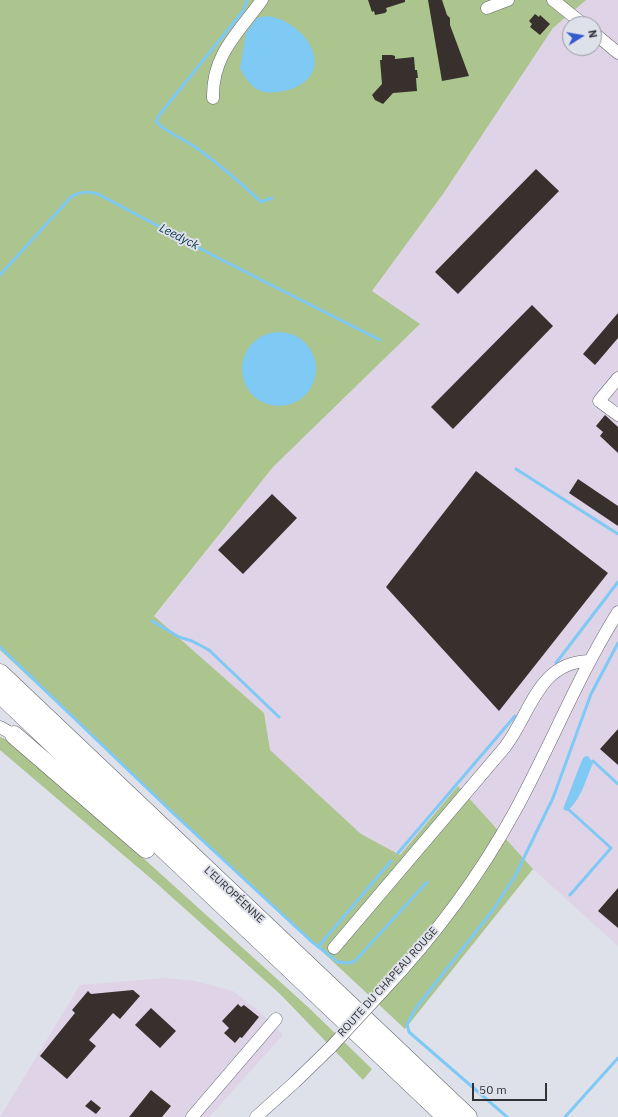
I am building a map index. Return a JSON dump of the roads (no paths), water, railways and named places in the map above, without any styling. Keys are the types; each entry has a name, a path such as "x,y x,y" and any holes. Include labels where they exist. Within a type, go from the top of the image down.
{"highway":[{"name":"L'EUROPÉENNE","path":"0,673 468,1117"},
{"name":"L'EUROPÉENNE","path":"0,694 446,1117"},
{"path":"7,731 133,837 311,996 374,1049"}],"street":[{"path":"213,98 214,77 222,56 262,0"},
{"path":"487,8 508,0"},
{"path":"553,0 573,16"},
{"path":"602,40 618,53"},
{"path":"618,378 600,401 618,416"},
{"name":"ROUTE DU CHAPEAU ROUGE","path":"256,1117 295,1082 331,1046 381,993 442,922 494,846 533,777 589,661 618,612"},
{"path":"334,948 505,747 518,729 544,682 570,662 589,661"},
{"path":"192,1117 276,1019"}],"water":[{"path":"267,16 286,22 302,34 313,51 315,59 314,67 306,81 288,90 271,93 257,90 240,69 246,33 257,18"},
{"path":"272,332 286,332 293,334 306,342 314,355 316,369 314,383 306,396 293,404 286,406 272,406 265,404 252,396 244,383 242,376 242,362 244,355 252,342 265,334"},
{"path":"588,756 593,763 580,795 567,811 563,809 582,760 584,757"}],"waterway":[{"path":"247,0 243,11 160,114 156,122 166,130 193,145 230,174 261,202 272,198"},
{"name":"Leedyck","path":"0,275 71,197 84,192 91,192 98,194 218,258 380,340"},
{"path":"516,469 618,534"},
{"path":"556,663 618,582"},
{"path":"152,621 179,637 192,641 209,650 279,717"},
{"path":"507,1117 409,1032 407,1024 416,1008 493,910 515,876 553,798 591,694 618,643"},
{"path":"0,647 174,814 311,941 338,962 349,963 355,961 427,882"},
{"path":"398,853 515,716"},
{"path":"593,761 618,784"},
{"path":"568,809 611,848 570,895"},
{"path":"318,947 391,861"},
{"path":"565,1117 618,1058"}]}
